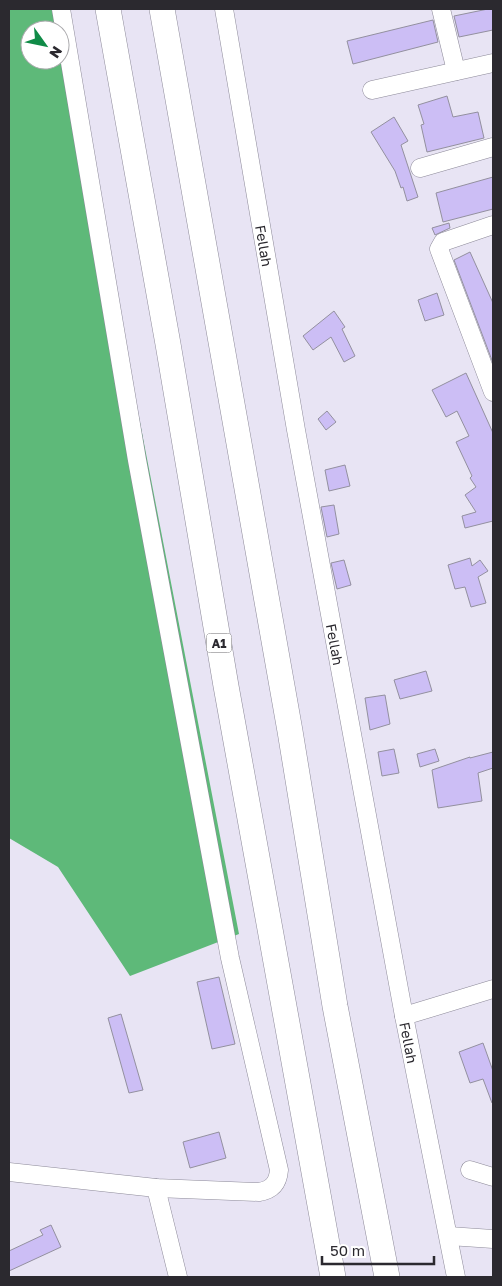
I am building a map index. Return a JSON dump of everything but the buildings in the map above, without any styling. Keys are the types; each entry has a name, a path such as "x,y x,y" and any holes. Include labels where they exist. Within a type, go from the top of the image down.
{"highway":[{"name":"A1","path":"108,9 168,344 226,686 333,1277"},
{"path":"162,9 290,731 335,1006 387,1277"}],"street":[{"path":"9,1172 156,1188 259,1192 266,1191 272,1187 279,1176 225,928 137,460 61,9"},
{"name":"Fellah","path":"224,9 296,430 404,1016 456,1277"},
{"path":"441,9 456,72"},
{"path":"372,90 493,63"},
{"path":"420,168 493,147"},
{"path":"493,225 443,242 439,249 493,392"},
{"path":"404,1016 493,989"},
{"path":"470,1170 493,1178"},
{"path":"156,1188 178,1277"},
{"path":"449,1236 493,1239"}],"green space":[{"path":"9,9 60,9 62,20 20,20 20,70 70,70 70,61 239,934 130,976 58,867 9,838"}]}
